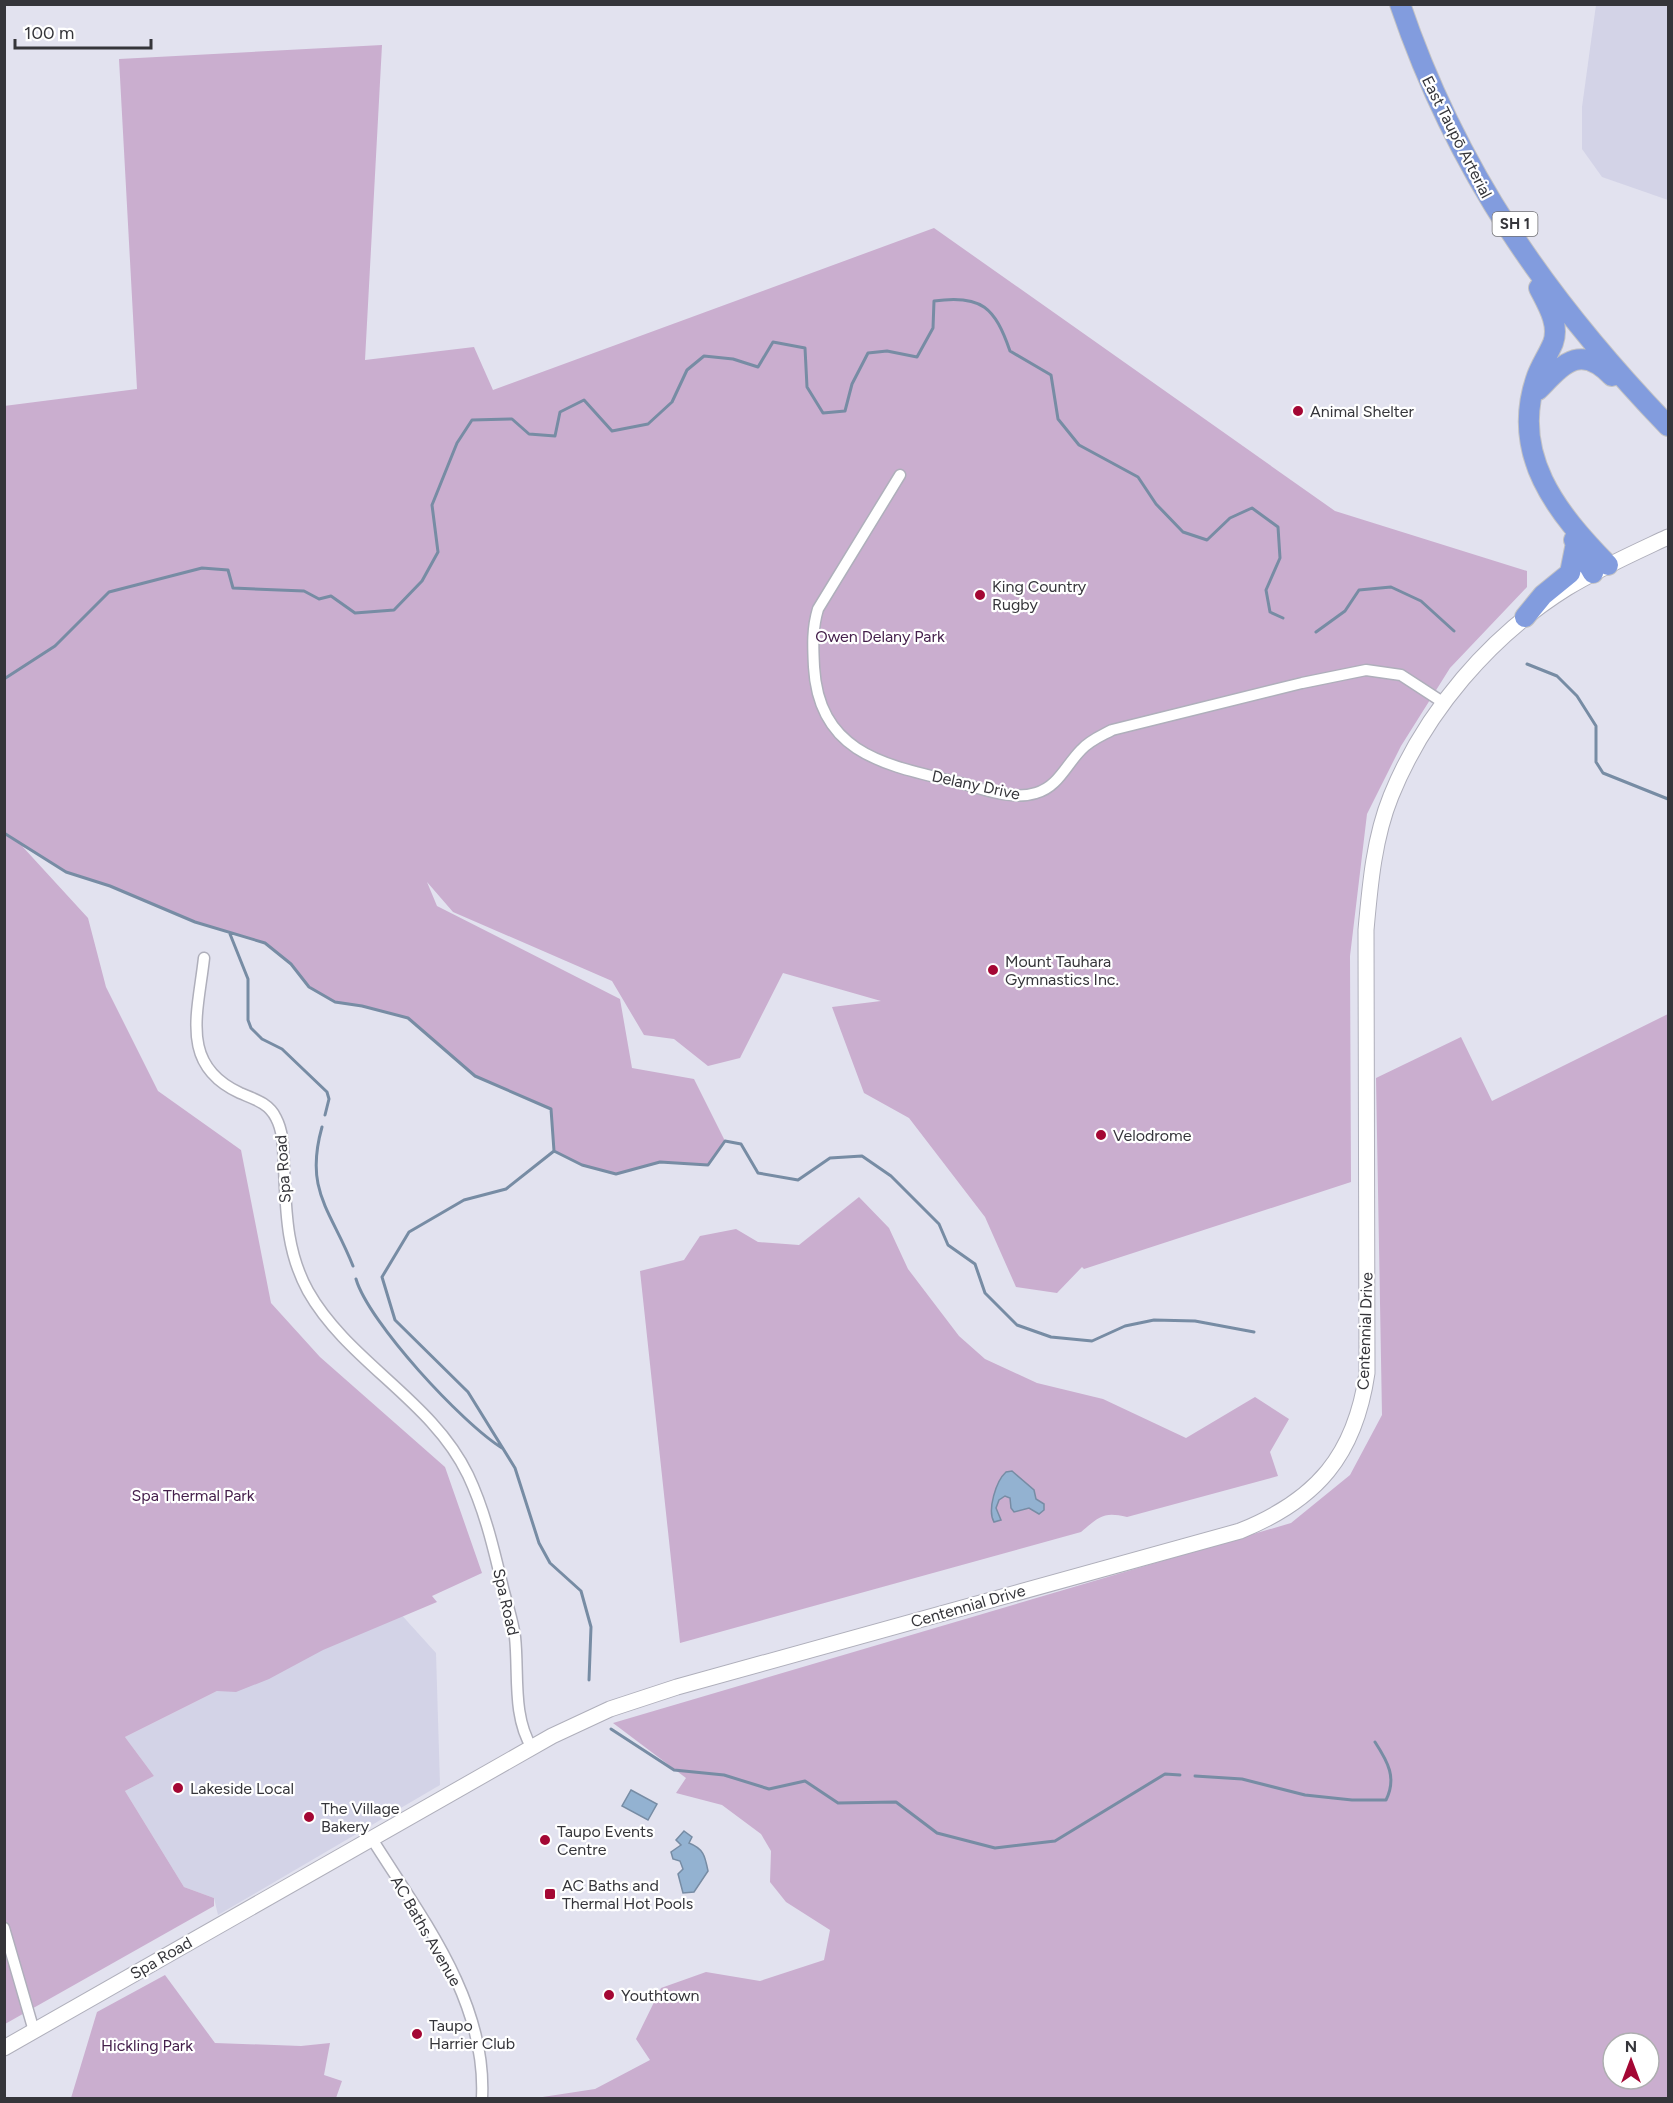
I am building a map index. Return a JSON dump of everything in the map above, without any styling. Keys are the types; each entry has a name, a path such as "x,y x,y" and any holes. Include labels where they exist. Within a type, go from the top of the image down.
{"highway":[{"name":"East Taupō Arterial","path":"1400,4 1422,66 1450,129 1482,188 1522,253 1608,362 1668,426"},
{"name":"East Taupō Arterial","path":"1406,4 1450,110 1479,168 1532,251 1668,414"},
{"path":"1522,253 1555,328 1553,343 1536,377 1529,419 1533,459 1544,485 1601,569"},
{"path":"1534,394 1565,363 1587,360 1606,370 1668,433"},
{"path":"1570,523 1571,535 1576,543 1601,569"},
{"path":"1525,617 1543,595 1570,573 1576,543"}],"main road":[{"name":"Centennial Drive","path":"532,1748 589,1717 659,1692 1240,1531 1288,1508 1322,1479 1337,1461 1357,1421 1367,1373 1364,958 1374,860 1391,798 1417,745 1444,703 1472,668 1525,617 1601,569 1668,537"},
{"name":"Spa Road","path":"4,2048 532,1748"}],"street":[{"name":"Delany Drive","path":"900,475 818,609 812,630 815,680 822,712 836,731 862,753 889,766 1023,796 1048,788 1091,740 1112,730 1302,682 1365,670 1390,672 1401,675 1444,703"},
{"name":"Spa Road","path":"204,958 196,1036 198,1051 204,1065 217,1080 267,1106 277,1119 282,1141 287,1232 302,1279 331,1324 414,1404 449,1443 468,1475 489,1527 514,1634 520,1719 532,1748"},
{"name":"AC Baths Avenue","path":"372,1839 444,1956 465,1999 478,2047 482,2098"},
{"path":"4,1928 34,2031"}],"shaded area":[{"path":"1596,5 1668,5 1668,200 1602,177 1582,149 1582,107"},
{"path":"398,1611 436,1653 440,1785 218,1915 214,1898 184,1887 125,1791 154,1776 125,1737 259,1670"}],"green space":[{"path":"382,45 365,360 474,347 493,390 934,228 1335,511 1527,571 1527,587 1450,668 1401,746 1367,814 1350,956 1351,1182 1084,1269 1082,1267 1057,1293 1016,1287 985,1217 909,1118 864,1093 832,1007 881,1001 783,973 740,1058 708,1066 674,1039 644,1035 612,981 453,912 427,882 437,906 620,999 632,1068 694,1079 725,1141 708,1165 660,1162 616,1174 582,1165 554,1151 551,1109 475,1076 408,1018 362,1006 335,1002 309,987 291,964 265,943 195,922 110,886 66,872 22,846 88,918 106,987 158,1091 241,1150 271,1303 320,1357 445,1467 482,1573 432,1596 437,1602 323,1650 269,1679 236,1692 217,1691 125,1737 154,1776 125,1791 184,1887 214,1898 214,1906 5,2024 4,406 137,389 119,59"},
{"path":"1668,1014 1668,2098 536,2098 595,2089 650,2060 636,2039 661,1988 706,1972 760,1981 824,1960 830,1930 786,1902 770,1882 771,1851 761,1834 722,1805 676,1793 686,1778 613,1723 1291,1523 1350,1475 1382,1415 1376,1078 1461,1037 1492,1101"},
{"path":"859,1197 889,1228 908,1269 959,1336 985,1359 1037,1383 1103,1399 1186,1438 1255,1397 1289,1419 1270,1452 1278,1476 1127,1517 1107,1515 1097,1519 1081,1532 680,1643 640,1271 684,1260 700,1236 736,1229 758,1242 799,1245"},
{"name":"Hickling Park","path":"165,1975 215,2043 301,2046 330,2043 324,2075 342,2081 336,2098 71,2098 97,2012"}],"water":[{"path":"1012,1471 1034,1490 1036,1499 1044,1504 1044,1510 1039,1514 1029,1508 1014,1512 1010,1498 1005,1496 999,1500 996,1508 1001,1520 994,1522 992,1503 996,1489 1002,1476"},
{"path":"631,1790 657,1804 648,1820 622,1806"},
{"path":"684,1831 692,1837 689,1843 703,1854 708,1871 694,1892 683,1893 678,1874 683,1869 680,1861 673,1859 671,1852 681,1845 676,1840"}],"waterway":[{"path":"4,679 55,646 109,592 202,568 228,570 233,588 304,591 319,599 331,596 355,613 394,610 422,581 438,552 432,505 457,443 472,420 512,419 529,434 555,436 560,412 584,400 612,431 648,424 672,402 687,370 704,356 733,359 758,367 773,342 805,348 807,387 823,413 845,411 852,384 868,353 887,351 917,357 933,328 934,301 950,299 975,302 992,314 999,324 1010,351 1051,375 1058,419 1079,445 1138,477 1156,504 1183,532 1207,540 1230,518 1252,508 1278,527 1280,558 1266,590 1270,612 1283,618"},
{"path":"1316,632 1345,611 1359,590 1391,587 1421,601 1454,631"},
{"path":"1527,664 1557,676 1577,696 1596,726 1596,762 1603,773 1668,799"},
{"path":"4,833 66,872 110,886 195,922 265,943 291,964 309,987 335,1002 362,1006 408,1018 475,1076 551,1109 554,1151"},
{"path":"230,934 248,979 248,1020 251,1028 262,1039 282,1049 327,1092 329,1099 325,1115"},
{"path":"322,1127 317,1149 318,1184 322,1200 353,1266"},
{"path":"554,1151 582,1165 616,1174 660,1162 708,1165 725,1141 741,1144 758,1173 798,1180 830,1158 862,1156 891,1176 939,1224 948,1245 975,1264 985,1293 1017,1325 1051,1337 1092,1341 1125,1326 1154,1320 1195,1321 1254,1332"},
{"path":"554,1151 506,1189 464,1200 409,1232 382,1277 395,1320 468,1392 515,1468 539,1543 550,1563 581,1591 591,1627 589,1680"},
{"path":"356,1279 364,1298 379,1320 419,1371 464,1417 502,1448"},
{"path":"611,1729 674,1770 724,1775 769,1789 805,1781 838,1803 896,1802 937,1833 995,1848 1055,1841 1165,1774 1180,1775"},
{"path":"1195,1776 1242,1779 1305,1795 1352,1800 1386,1800 1391,1784 1390,1770 1375,1742"}],"place":[{"name":"Animal Shelter","path":"1298,411"},
{"name":"King Country Rugby","path":"980,595"},
{"name":"Mount Tauhara Gymnastics Inc.","path":"993,970"},
{"name":"Velodrome","path":"1101,1135"},
{"name":"Lakeside Local","path":"178,1788"},
{"name":"The Village Bakery","path":"309,1817"},
{"name":"Taupo Events Centre","path":"545,1840"},
{"name":"AC Baths and Thermal Hot Pools","path":"550,1894"},
{"name":"Youthtown","path":"609,1995"},
{"name":"Taupo Harrier Club","path":"417,2034"}],"park label":[{"name":"Owen Delany Park","path":"880,636"},
{"name":"Spa Thermal Park","path":"193,1495"}]}
